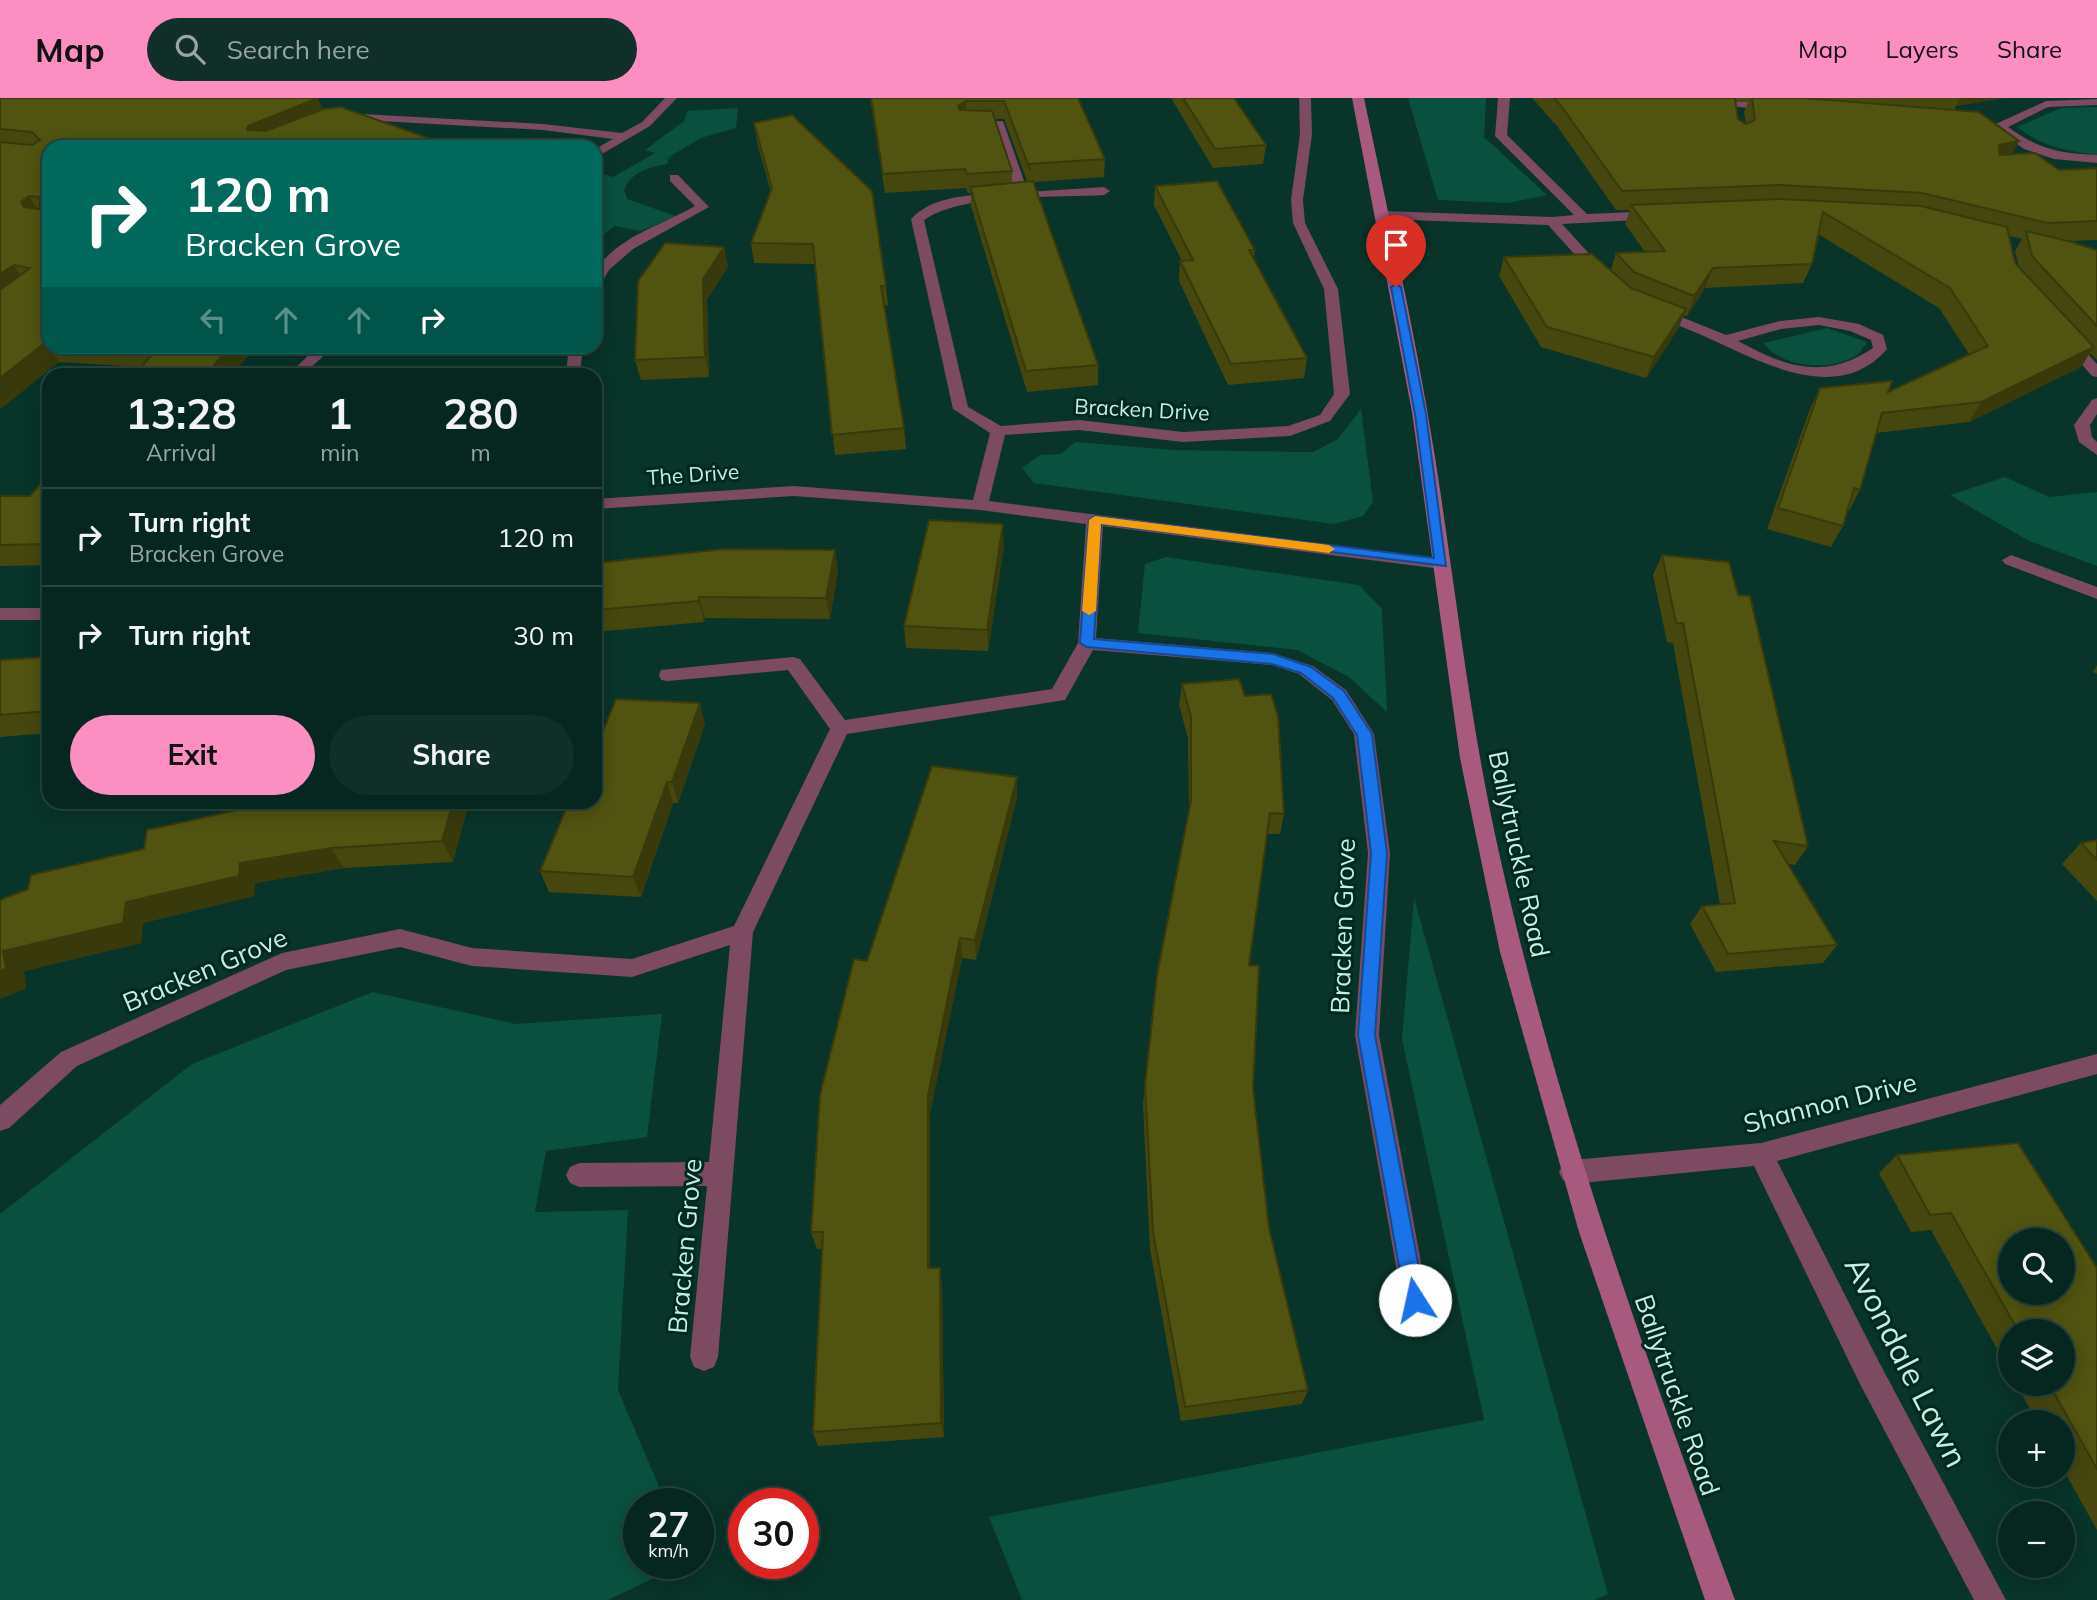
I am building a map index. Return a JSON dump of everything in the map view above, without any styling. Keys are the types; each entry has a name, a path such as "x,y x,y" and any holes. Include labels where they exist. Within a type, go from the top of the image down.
{"street":[{"path":"602,150 646,124 671,98"},
{"name":"Bracken Drive","path":"998,431 1079,425 1183,437 1290,431 1325,418 1342,394 1331,289 1300,223 1297,200 1306,134 1306,98"},
{"name":"Ballytruckle Road","path":"1358,98 1421,414 1457,686 1489,856 1535,1044 1572,1172 1641,1380 1720,1600"},
{"path":"1504,98 1501,136 1584,218"},
{"path":"1687,98 1736,110 1792,110"},
{"path":"2000,127 2046,104 2097,102"},
{"path":"327,121 362,117 543,127 627,137"},
{"path":"967,125 999,123 1023,197"},
{"path":"1962,124 2000,127 2028,147 2058,156 2097,159"},
{"path":"2040,163 2051,162 2058,156"},
{"path":"602,267 624,249 703,207 674,178"},
{"path":"980,505 998,431 961,409 917,219 930,208 953,202 1104,191"},
{"path":"1382,215 1552,220 1665,215"},
{"path":"1552,220 1612,287"},
{"path":"1644,306 1788,370 1824,373 1862,364 1880,349 1878,338 1854,327 1819,321 1780,325 1725,340"},
{"path":"2056,327 2097,373"},
{"path":"303,368 318,354"},
{"path":"2097,403 2082,425 2085,439 2097,450"},
{"name":"The Drive","path":"602,504 794,491 980,505 1441,564"},
{"path":"668,675 793,663 840,729 1058,695 1087,643 1095,520"},
{"path":"2011,560 2097,593"},
{"path":"0,614 42,614"},
{"name":"Bracken Grove","path":"1087,643 1273,659 1306,670 1339,695 1364,734 1379,853 1367,1035 1415,1300"},
{"name":"Bracken Grove","path":"704,1357 742,932 840,729"},
{"name":"Bracken Grove","path":"0,1119 69,1059 282,962 400,938 472,957 632,968 742,932"},
{"name":"Shannon Drive","path":"1572,1172 1761,1154 2097,1063"},
{"name":"Avondale Lawn","path":"1761,1154 1870,1374 1992,1600"},
{"path":"579,1175 720,1174"}],"green space":[{"path":"1408,98 1486,98 1484,137 1547,195 1508,203 1438,200"},
{"path":"2097,107 2097,155 2055,147 2017,127 2061,108"},
{"path":"738,108 736,128 701,138 669,157 667,164 641,171 631,178 624,190 627,199 676,216 641,231 615,226 602,236 602,173 613,177 655,153 645,150 684,121 687,111"},
{"path":"1827,328 1867,342 1857,355 1834,364 1821,365 1807,365 1782,358 1764,343"},
{"path":"1361,409 1373,502 1363,516 1334,524 1034,483 1022,468 1040,455 1061,454 1075,442 1174,450 1313,452 1338,439"},
{"path":"2005,477 2049,497 2097,492 2097,566 2029,541 1950,495"},
{"path":"1166,557 1359,585 1382,609 1387,712 1349,677 1297,650 1138,633 1145,564"},
{"path":"1414,898 1608,1594 1594,1600 1022,1600 989,1517 1484,1420 1402,1039"},
{"path":"373,992 516,1024 662,1014 647,1137 546,1151 535,1212 628,1210 618,1390 660,1488 623,1488 623,1579 652,1579 608,1600 0,1600 0,1214 192,1064"}],"building":[{"path":"0,98 318,98 248,126 247,130 266,131 323,109 341,107 434,140 42,140 42,345 0,378 0,290 30,268 14,265 0,274 0,142 32,145 40,140 32,132 0,129","holes":["29,196 40,197 40,209 24,207 21,202"]},
{"path":"871,98 1078,98 1105,159 1028,164 1030,170 1004,101 966,101 958,106 960,110 992,111 1012,171 967,174 965,169 883,174"},
{"path":"1183,98 1234,98 1266,145 1215,149"},
{"path":"1554,98 1735,98 1738,119 1746,124 1755,120 1752,98 1804,98 1979,112 2019,141 1999,145 2000,155 2035,153 2059,170 2097,168 2097,221 2048,223 1922,193 1781,185 1622,191"},
{"path":"792,115 872,191 886,286 881,286 904,428 832,435 813,244 751,243 772,188 754,123"},
{"path":"1033,181 1098,365 1026,371 970,187"},
{"path":"1217,181 1255,250 1249,250 1307,358 1231,364 1180,261 1193,260 1155,186"},
{"path":"1781,199 1921,206 2007,227 2015,263 2094,347 1981,402 1882,413 1860,490 1854,488 1843,526 1778,508 1820,388 1892,381 1888,392 1988,346 1950,288 1823,212 1812,264 1713,268 1694,296 1634,272 1616,253 1665,251 1631,205"},
{"path":"2026,231 2097,250 2097,326 2032,256"},
{"path":"665,243 724,247 703,279 705,357 635,360 638,281"},
{"path":"1592,254 1631,288 1686,309 1654,357 1547,327 1504,257"},
{"path":"153,354 224,354 212,368 140,368"},
{"path":"42,482 42,544 0,545 0,496 30,496"},
{"path":"929,520 1003,524 987,630 904,626"},
{"path":"724,549 835,550 826,598 699,597 699,601 602,609 602,562"},
{"path":"1662,555 1729,562 1738,595 1750,596 1808,846 1774,841 1837,945 1728,954 1702,906 1735,903 1683,623 1676,623"},
{"path":"42,657 42,712 0,715 0,660"},
{"path":"1239,679 1245,696 1271,694 1278,716 1284,814 1270,813 1249,965 1259,966 1253,1088 1269,1228 1308,1390 1185,1407 1153,1232 1145,1085 1157,975 1191,800 1191,717 1182,684"},
{"path":"616,699 700,703 672,782 667,782 633,877 540,871 566,809 602,809 602,734"},
{"path":"932,766 1017,777 975,940 960,938 928,1095 928,1268 940,1268 941,1423 813,1432 823,1232 811,1232 820,1095 854,959 867,961"},
{"path":"242,809 451,809 442,841 331,848 240,863 239,876 126,902 123,923 3,951 6,969 0,971 0,900 28,889 31,875 144,849 147,830"},
{"path":"2097,840 2097,860 2081,843"},
{"path":"2018,1143 2072,1228 1998,1228 1998,1295 1951,1213 1930,1215 1897,1155"},
{"path":"2075,1233 2097,1268 2097,1469 2075,1430 2075,1410 2064,1410 2056,1396 2075,1396 2075,1319 2012,1319 2004,1305 2075,1305"}],"slow traffic":[{"path":"1089,611 1095,520 1329,549"}],"route":[{"path":"1396,287 1421,414 1441,564 1095,520 1087,643 1273,659 1306,670 1339,695 1364,734 1379,853 1367,1035 1415,1300"}]}
